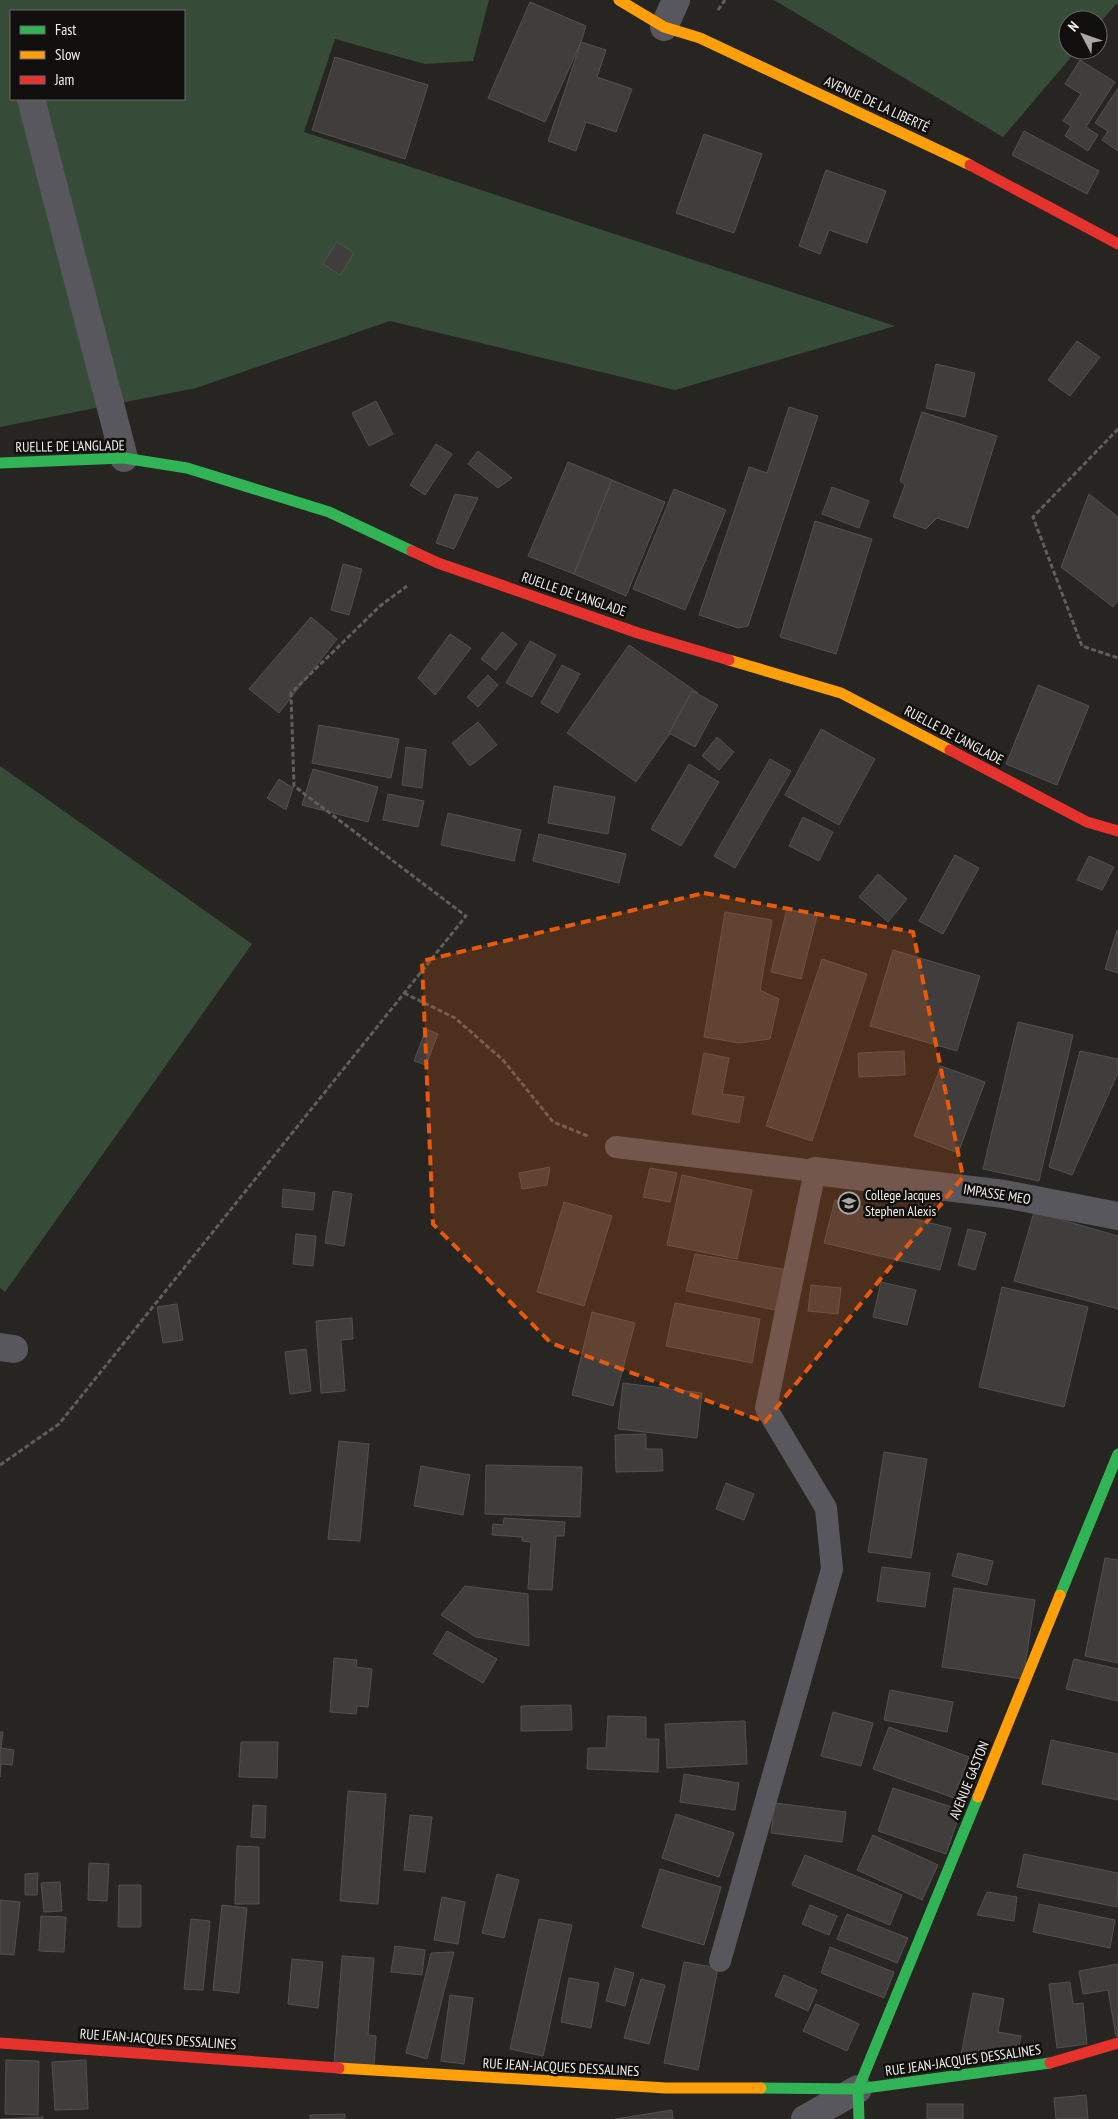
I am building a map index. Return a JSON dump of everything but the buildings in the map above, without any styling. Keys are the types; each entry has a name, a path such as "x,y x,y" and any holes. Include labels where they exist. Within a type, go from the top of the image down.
{"street":[{"name":"AVENUE DE LA LIBERTÉ","path":"619,0 664,27 700,38 980,170 1118,244"},
{"path":"664,27 676,0"},
{"path":"31,100 124,458"},
{"name":"RUELLE DE L'ANGLADE","path":"0,463 124,458 187,468 329,512 438,563 638,633 841,693 1087,822 1118,831"},
{"name":"IMPASSE MEO","path":"815,1171 1004,1194 1118,1216"},
{"name":"AVENUE GASTON","path":"859,2119 858,2088 1118,1454"},
{"name":"RUE JEAN-JACQUES DESSALINES","path":"0,2043 432,2075 646,2087 858,2088 1046,2064 1118,2044"},
{"path":"805,2119 858,2088"}],"lane":[{"path":"616,1147 815,1171 766,1408 826,1508 832,1569 720,1961"}],"path":[{"path":"1118,429 1033,517 1082,646 1118,658"},
{"path":"0,1465 59,1424 466,916 294,786 291,693 380,606 438,563"},
{"path":"404,993 455,1018 469,1030 503,1060 553,1122 616,1147"}],"highlighted area":[{"path":"704,893 913,932 963,1177 765,1422 551,1343 433,1224 422,961"}],"green space":[{"path":"0,0 489,0 473,61 425,64 335,39 304,132 895,326 675,390 390,321 196,388 0,427"},
{"path":"774,0 1118,0 1118,5 1116,4 1108,13 1108,10 1058,10 1058,60 1068,60 1003,137"},
{"path":"0,766 252,944 5,1292 0,1288"}],"traffic: fast":[{"path":"0,463 124,458 187,468 329,512 412,551"},
{"path":"1060,1595 1118,1454"},
{"path":"859,2119 858,2089 978,1797"},
{"path":"761,2088 858,2089 1050,2063"}],"traffic: slow":[{"path":"619,0 664,27 700,38 970,165"},
{"path":"729,660 841,693 950,750"},
{"path":"978,1797 1060,1595"},
{"path":"339,2068 666,2088 761,2088"}],"traffic: jam":[{"path":"970,165 1118,244"},
{"path":"412,551 438,563 638,633 729,660"},
{"path":"950,750 1087,822 1118,831"},
{"path":"0,2043 339,2068"},
{"path":"1050,2063 1118,2043"}],"place":[{"name":"College Jacques Stephen Alexis","path":"849,1203"}]}
